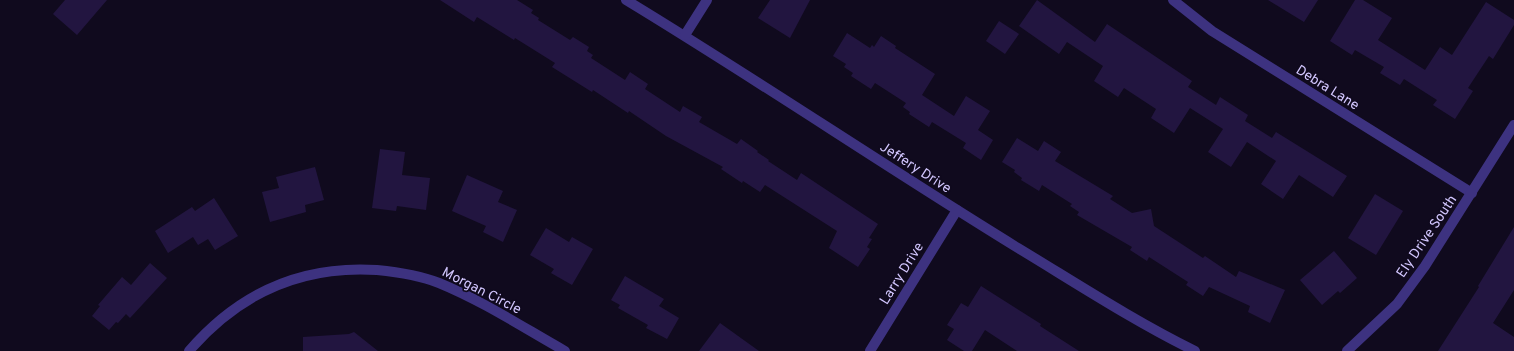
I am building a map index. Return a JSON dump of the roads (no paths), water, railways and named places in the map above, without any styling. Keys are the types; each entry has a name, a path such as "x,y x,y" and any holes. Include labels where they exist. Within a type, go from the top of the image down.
{"street":[{"name":"Jeffery Drive","path":"626,0 685,35 957,210 1114,307 1195,351"},
{"path":"685,35 707,0"},
{"name":"Debra Lane","path":"1173,0 1212,30 1472,193"},
{"name":"Ely Drive South","path":"1347,351 1397,304 1425,266 1514,125"},
{"name":"Larry Drive","path":"870,351 957,210"},
{"name":"Morgan Circle","path":"189,351 218,322 257,295 297,277 323,271 356,269 402,273 439,283 470,297 565,351"}]}
